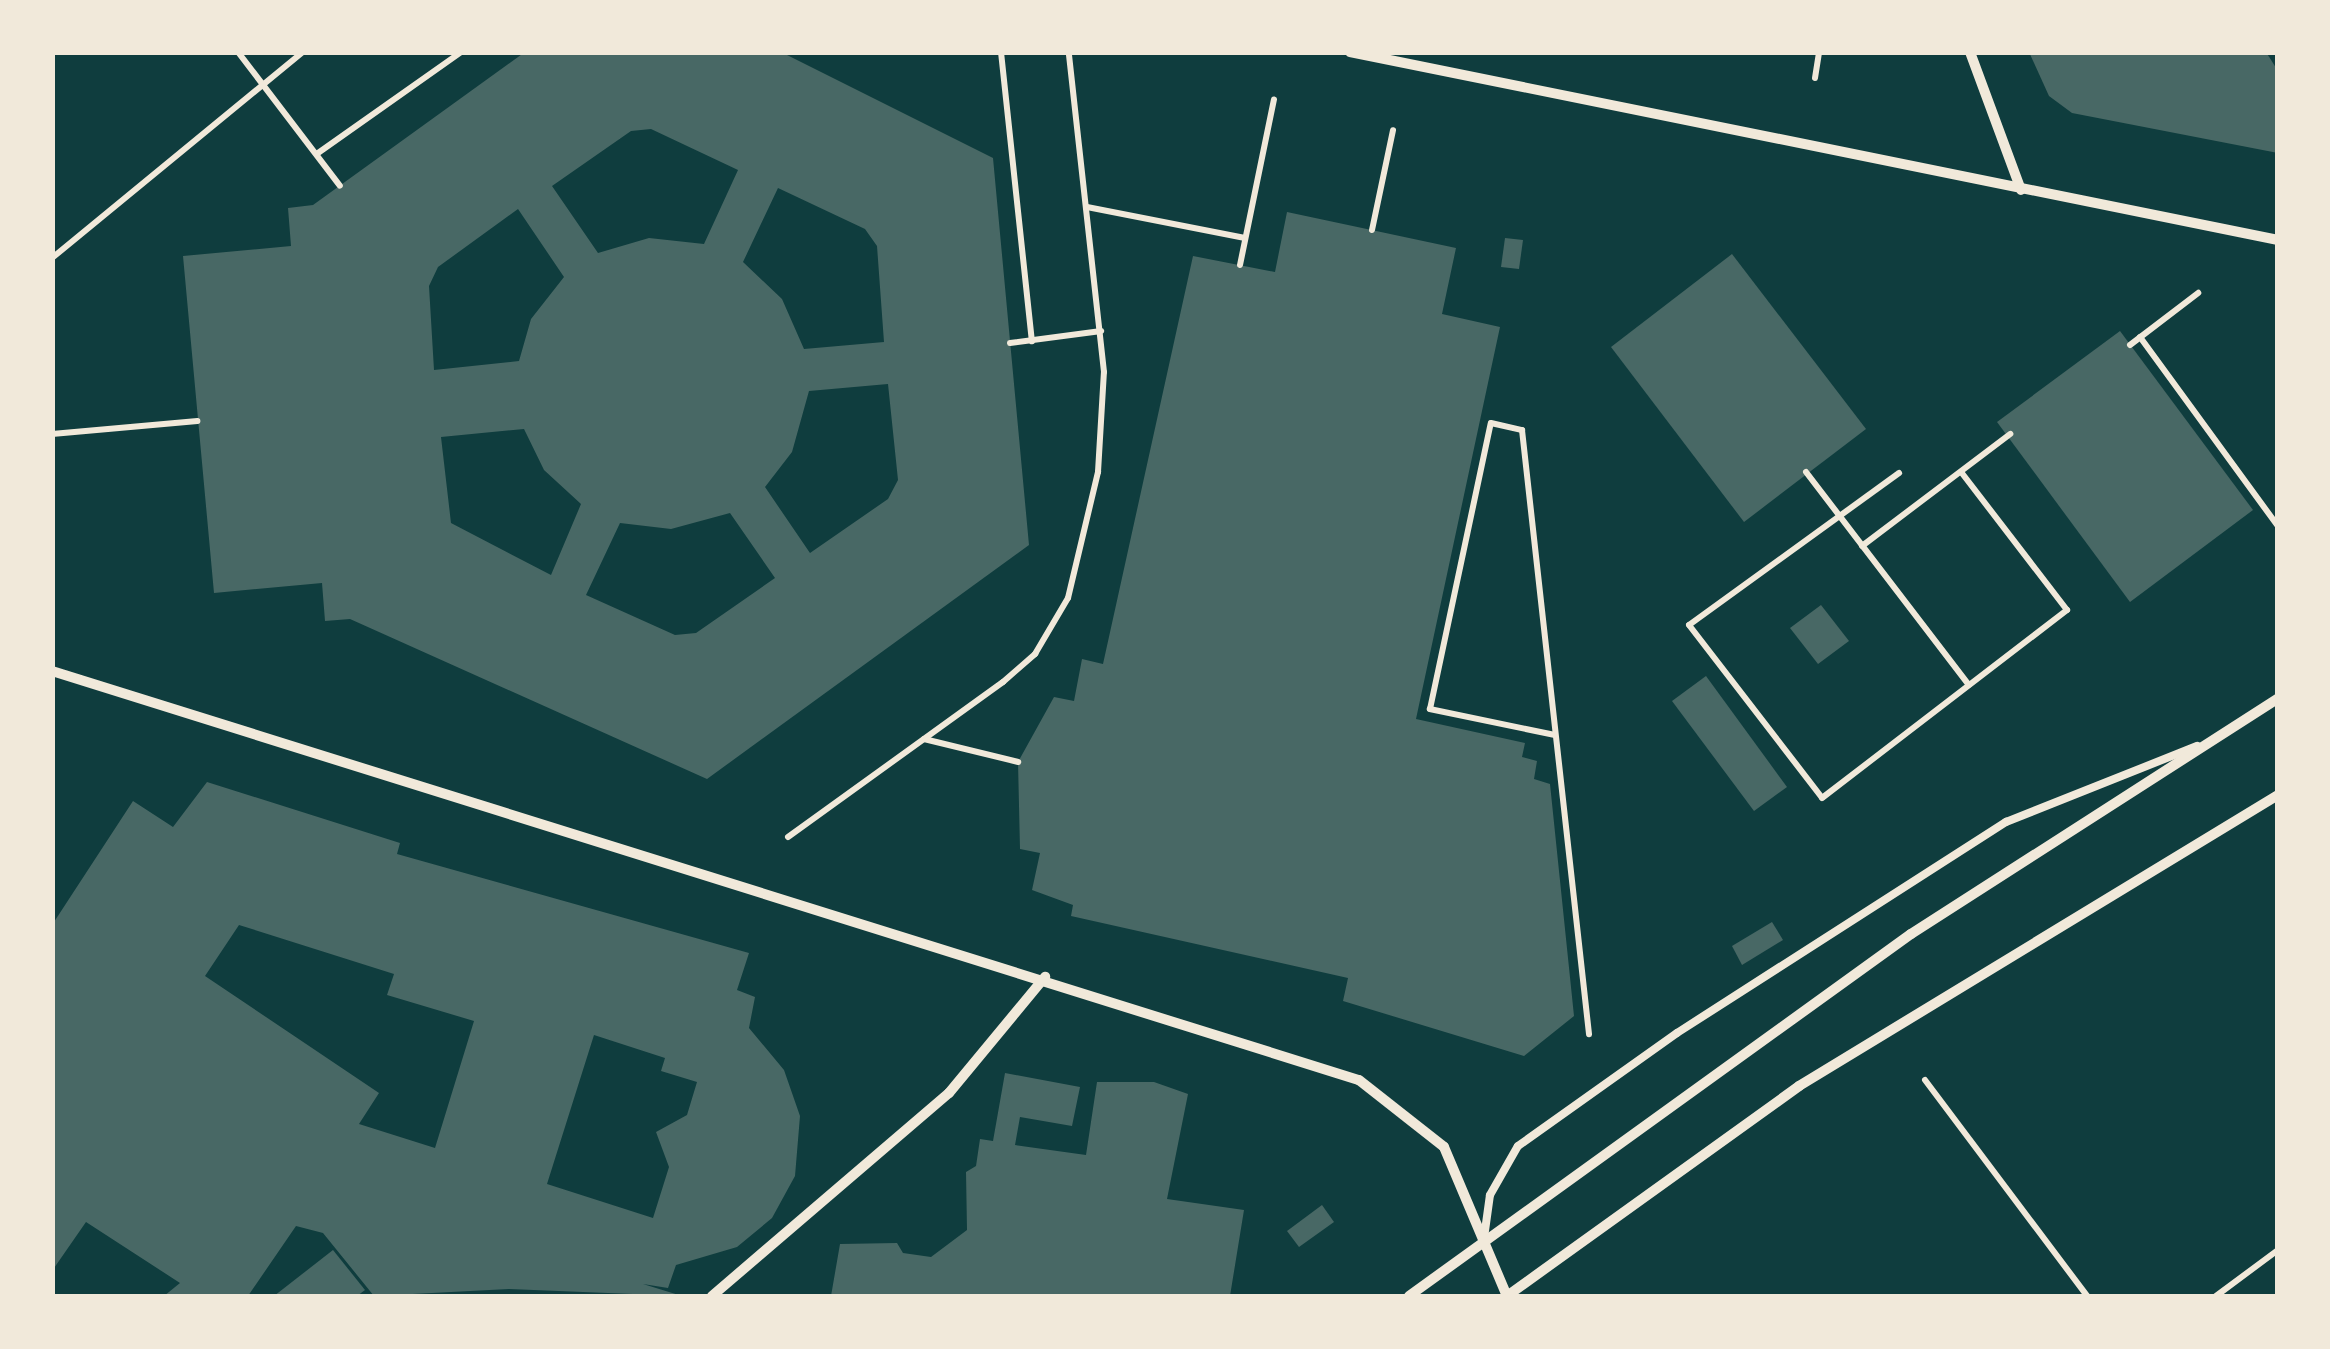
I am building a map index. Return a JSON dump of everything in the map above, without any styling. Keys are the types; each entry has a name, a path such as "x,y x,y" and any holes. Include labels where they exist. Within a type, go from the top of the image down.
{"street":[{"path":"1350,52 2278,240"},
{"path":"1970,52 2021,190"},
{"path":"52,671 1045,977 1359,1080 1444,1147 1507,1296 1798,1086 2278,794"},
{"path":"1409,1296 1911,934 2278,698"},
{"path":"712,1296 949,1093 1045,977"}],"lane":[{"path":"1484,1239 1490,1194 1518,1146 1677,1033 2006,822 2215,738"}],"path":[{"path":"238,52 266,83 340,186"},
{"path":"52,258 303,52"},
{"path":"318,153 461,52"},
{"path":"1001,52 1032,341"},
{"path":"1815,78 1819,52"},
{"path":"788,837 1035,654 1068,598 1098,472 1101,331 1069,53"},
{"path":"1240,265 1274,99"},
{"path":"1372,230 1394,130"},
{"path":"1087,207 1245,238"},
{"path":"2130,345 2198,293"},
{"path":"1010,344 1101,331"},
{"path":"2140,338 2278,526"},
{"path":"52,434 198,420"},
{"path":"1555,735 1430,709 1490,423 1522,430 1589,1034"},
{"path":"1862,546 2010,434"},
{"path":"1806,472 1969,685"},
{"path":"1899,473 1689,625 1822,798 2067,610 1961,472"},
{"path":"924,738 1018,762"},
{"path":"1925,1080 2087,1296"},
{"path":"2216,1296 2278,1250"}],"building":[{"path":"525,52 781,52 993,158 1029,545 707,779 350,619 325,621 322,583 214,593 183,256 291,246 288,208 313,205","holes":["651,129 738,170 704,244 649,238 598,253 552,186 631,131","778,188 865,229 877,246 884,342 804,349 782,299 743,262","518,209 564,277 531,319 519,361 434,370 429,286 438,267","888,384 898,480 888,499 810,553 765,487 792,452 809,391","524,429 544,470 581,504 551,575 451,523 441,437","730,513 775,578 696,633 675,635 586,595 620,523 671,529"]},
{"path":"2029,52 2266,52 2278,71 2278,153 2072,113 2049,96"},
{"path":"1287,212 1456,248 1442,314 1500,327 1416,719 1525,743 1522,757 1537,761 1534,779 1550,784 1574,1016 1524,1056 1343,1001 1348,978 1071,916 1073,905 1032,890 1040,853 1020,849 1018,762 1054,697 1074,701 1082,659 1103,664 1193,256 1275,272"},
{"path":"1505,238 1523,240 1519,269 1501,267"},
{"path":"1732,254 1866,429 1744,522 1611,347"},
{"path":"2120,331 2253,510 2130,602 1997,422"},
{"path":"1821,605 1849,641 1818,664 1790,628"},
{"path":"1706,676 1787,787 1754,811 1672,701"},
{"path":"207,782 400,843 397,854 749,953 737,990 755,997 749,1028 784,1070 800,1116 795,1176 772,1218 737,1247 676,1265 668,1288 643,1284 682,1296 509,1289 374,1296 323,1233 296,1226 248,1296 164,1296 180,1283 86,1222 52,1271 52,925 133,801 173,827","holes":["239,925 394,974 387,995 474,1021 435,1148 359,1124 379,1093 205,976","594,1035 665,1058 661,1071 697,1082 687,1115 656,1132 669,1167 653,1218 547,1184"]},
{"path":"1772,922 1783,940 1742,965 1732,946"},
{"path":"1005,1073 1080,1087 1072,1126 1020,1117 1015,1145 1086,1155 1097,1082 1154,1082 1188,1094 1167,1199 1244,1210 1230,1296 831,1296 840,1244 897,1243 903,1253 931,1257 967,1230 966,1172 976,1166 980,1139 993,1141"},
{"path":"1322,1205 1334,1222 1299,1247 1287,1231"},
{"path":"333,1250 365,1290 357,1296 274,1296"}]}
